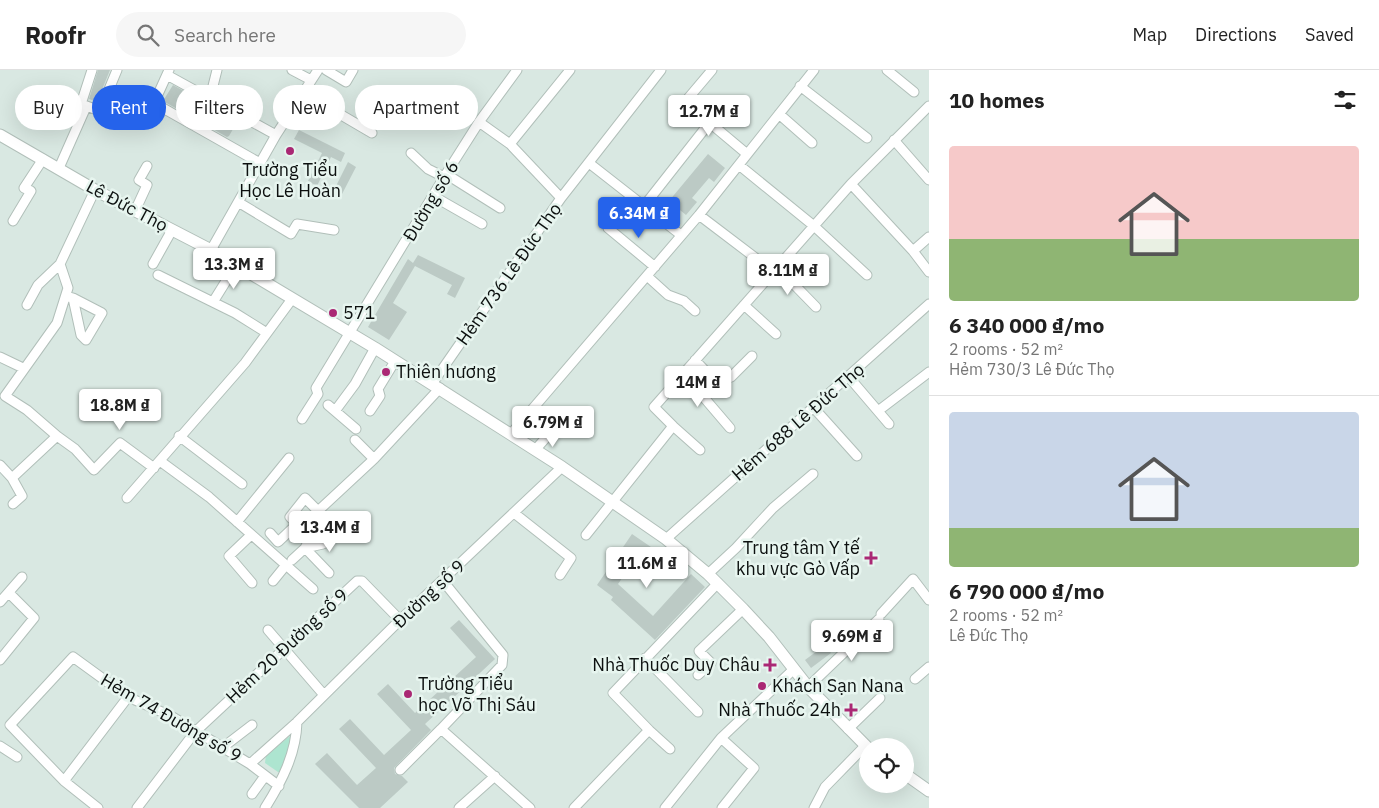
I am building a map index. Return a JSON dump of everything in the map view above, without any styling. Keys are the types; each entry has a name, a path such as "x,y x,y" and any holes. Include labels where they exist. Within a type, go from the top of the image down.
{"main road":[{"name":"Lê Đức Thọ","path":"0,134 96,190 211,250 375,348 511,434 666,539 718,583 743,609 769,637 808,687 859,740"},
{"path":"914,780 929,791"}],"street":[{"path":"92,70 81,104 100,111 117,70"},
{"path":"213,85 217,70"},
{"path":"292,70 311,80"},
{"path":"307,85 318,70"},
{"path":"326,70 346,82 353,70"},
{"name":"Đường số 6","path":"302,419 318,394 316,388 445,176 479,122 517,70"},
{"path":"510,144 570,70"},
{"name":"Hẻm 736 Lê Đức Thọ","path":"318,511 374,459 436,386 561,198 661,70"},
{"path":"511,434 699,215 814,70"},
{"path":"887,70 914,92"},
{"path":"708,71 685,102 747,154"},
{"path":"189,85 168,72 154,103 260,163"},
{"path":"800,86 867,138"},
{"path":"700,450 654,407 851,184 929,106"},
{"path":"59,168 86,107"},
{"path":"779,114 812,143"},
{"path":"345,118 372,134"},
{"path":"479,122 510,144 561,198"},
{"path":"644,206 710,122"},
{"path":"263,128 276,135"},
{"path":"211,250 279,130"},
{"path":"894,140 929,180"},
{"path":"411,153 428,169 445,176 500,208"},
{"path":"13,221 31,192 24,188 43,159"},
{"path":"589,163 681,236"},
{"path":"135,211 147,185 139,180 147,166"},
{"path":"739,166 814,226 867,275"},
{"path":"851,184 913,251 929,272"},
{"path":"27,305 38,285 60,264 96,190"},
{"path":"433,196 482,224"},
{"path":"238,202 291,234 297,224 334,230"},
{"path":"699,215 776,270 816,308"},
{"path":"608,228 655,267"},
{"path":"153,264 172,230"},
{"path":"913,251 929,237"},
{"path":"60,264 70,297 57,323 3,396 27,410 75,449 94,470 120,443 209,497 251,534 289,563 313,589"},
{"path":"213,302 236,265"},
{"path":"158,275 213,302 267,333"},
{"path":"647,276 668,295 684,301 695,311"},
{"path":"127,498 244,362 292,299"},
{"name":"Hẻm 688 Lê Đức Thọ","path":"666,539 929,304"},
{"path":"744,305 776,334"},
{"path":"356,429 331,408 355,384 375,348"},
{"path":"695,360 714,380 719,382 731,377 752,356"},
{"path":"0,357 23,368"},
{"path":"370,411 380,396 378,389 395,361"},
{"path":"878,411 929,372"},
{"path":"683,374 730,428"},
{"path":"848,376 889,424"},
{"path":"813,407 857,456"},
{"path":"586,535 673,426"},
{"path":"535,450 552,431"},
{"path":"12,478 57,436"},
{"path":"180,436 242,484"},
{"path":"355,440 374,459"},
{"path":"237,522 289,458"},
{"path":"0,465 12,478 22,496 14,504"},
{"name":"Đường số 9","path":"250,764 297,722 400,620 562,468"},
{"path":"708,574 736,548 773,508 813,474"},
{"path":"273,580 305,548 311,532 319,520 318,511 305,498 290,517 302,530 311,532"},
{"path":"514,513 571,558 560,575"},
{"path":"270,533 278,542 297,524"},
{"path":"305,548 323,544 326,535 337,525"},
{"path":"251,534 229,556 252,583"},
{"path":"305,548 328,573"},
{"path":"0,602 22,577"},
{"path":"808,687 880,616 913,579 929,600"},
{"name":"Hẻm 20 Đường số 9","path":"137,808 195,732 360,580 400,620"},
{"path":"400,770 441,729 504,660 503,655 443,581"},
{"path":"670,749 613,693 718,583"},
{"path":"0,660 3,649 34,618 9,593"},
{"path":"698,675 711,663 699,651 743,609"},
{"path":"268,630 324,695"},
{"name":"Hẻm 74 Đường số 9","path":"98,808 64,782 10,727 10,722 73,657 128,697 171,716 250,764"},
{"path":"645,658 698,712"},
{"path":"915,679 929,666"},
{"path":"664,808 721,738 794,669"},
{"path":"64,782 128,697"},
{"path":"848,729 880,698"},
{"path":"265,808 286,773 298,731 297,722"},
{"path":"222,748 252,725"},
{"path":"441,729 530,808"},
{"path":"574,808 649,730"},
{"path":"721,738 754,768 722,808"},
{"path":"0,746 16,758"},
{"path":"814,808 824,787 859,754"},
{"path":"250,764 279,786"},
{"path":"252,794 266,776"},
{"path":"459,808 495,776"}],"green space":[{"path":"290,736 292,737 282,772 278,772 265,763 266,755"}],"building":[{"path":"98,70 110,70 104,85 93,85"},
{"path":"173,85 176,87 176,108 166,103 166,96"},
{"path":"92,89 92,100 89,99"},
{"path":"215,130 232,130 227,137"},
{"path":"299,130 345,153 341,162 331,157 317,186 308,181 322,153 294,139"},
{"path":"708,154 725,168 714,182 709,178 692,198 697,202 686,215 669,201"},
{"path":"348,162 356,167 341,196 333,192"},
{"path":"418,255 465,278 455,298 447,294 452,285 415,266 393,303 407,312 389,340 368,327 408,259 413,263"},
{"path":"632,534 667,558 659,570 638,555 618,584 653,616 691,574 705,587 655,640 611,600 613,597 597,585"},
{"path":"459,620 495,659 425,724 431,730 394,768 395,774 402,776 408,782 380,808 359,808 315,764 327,753 357,785 376,768 339,729 350,719 384,755 411,730 377,694 388,684 415,713 476,657 450,628"},
{"path":"825,645 831,653 811,668 805,660"}],"place":[{"name":"Trường Tiểu Học Lê Hoàn","path":"290,151"},
{"name":"571","path":"333,313"},
{"name":"Thiên hương","path":"386,372"},
{"name":"Trung tâm Y tế khu vực Gò Vấp","path":"871,558"},
{"name":"Nhà Thuốc Duy Châu","path":"770,665"},
{"name":"Khách Sạn Nana","path":"762,686"},
{"name":"Trường Tiểu học Võ Thị Sáu","path":"408,694"},
{"name":"Nhà Thuốc 24h","path":"851,710"}]}
